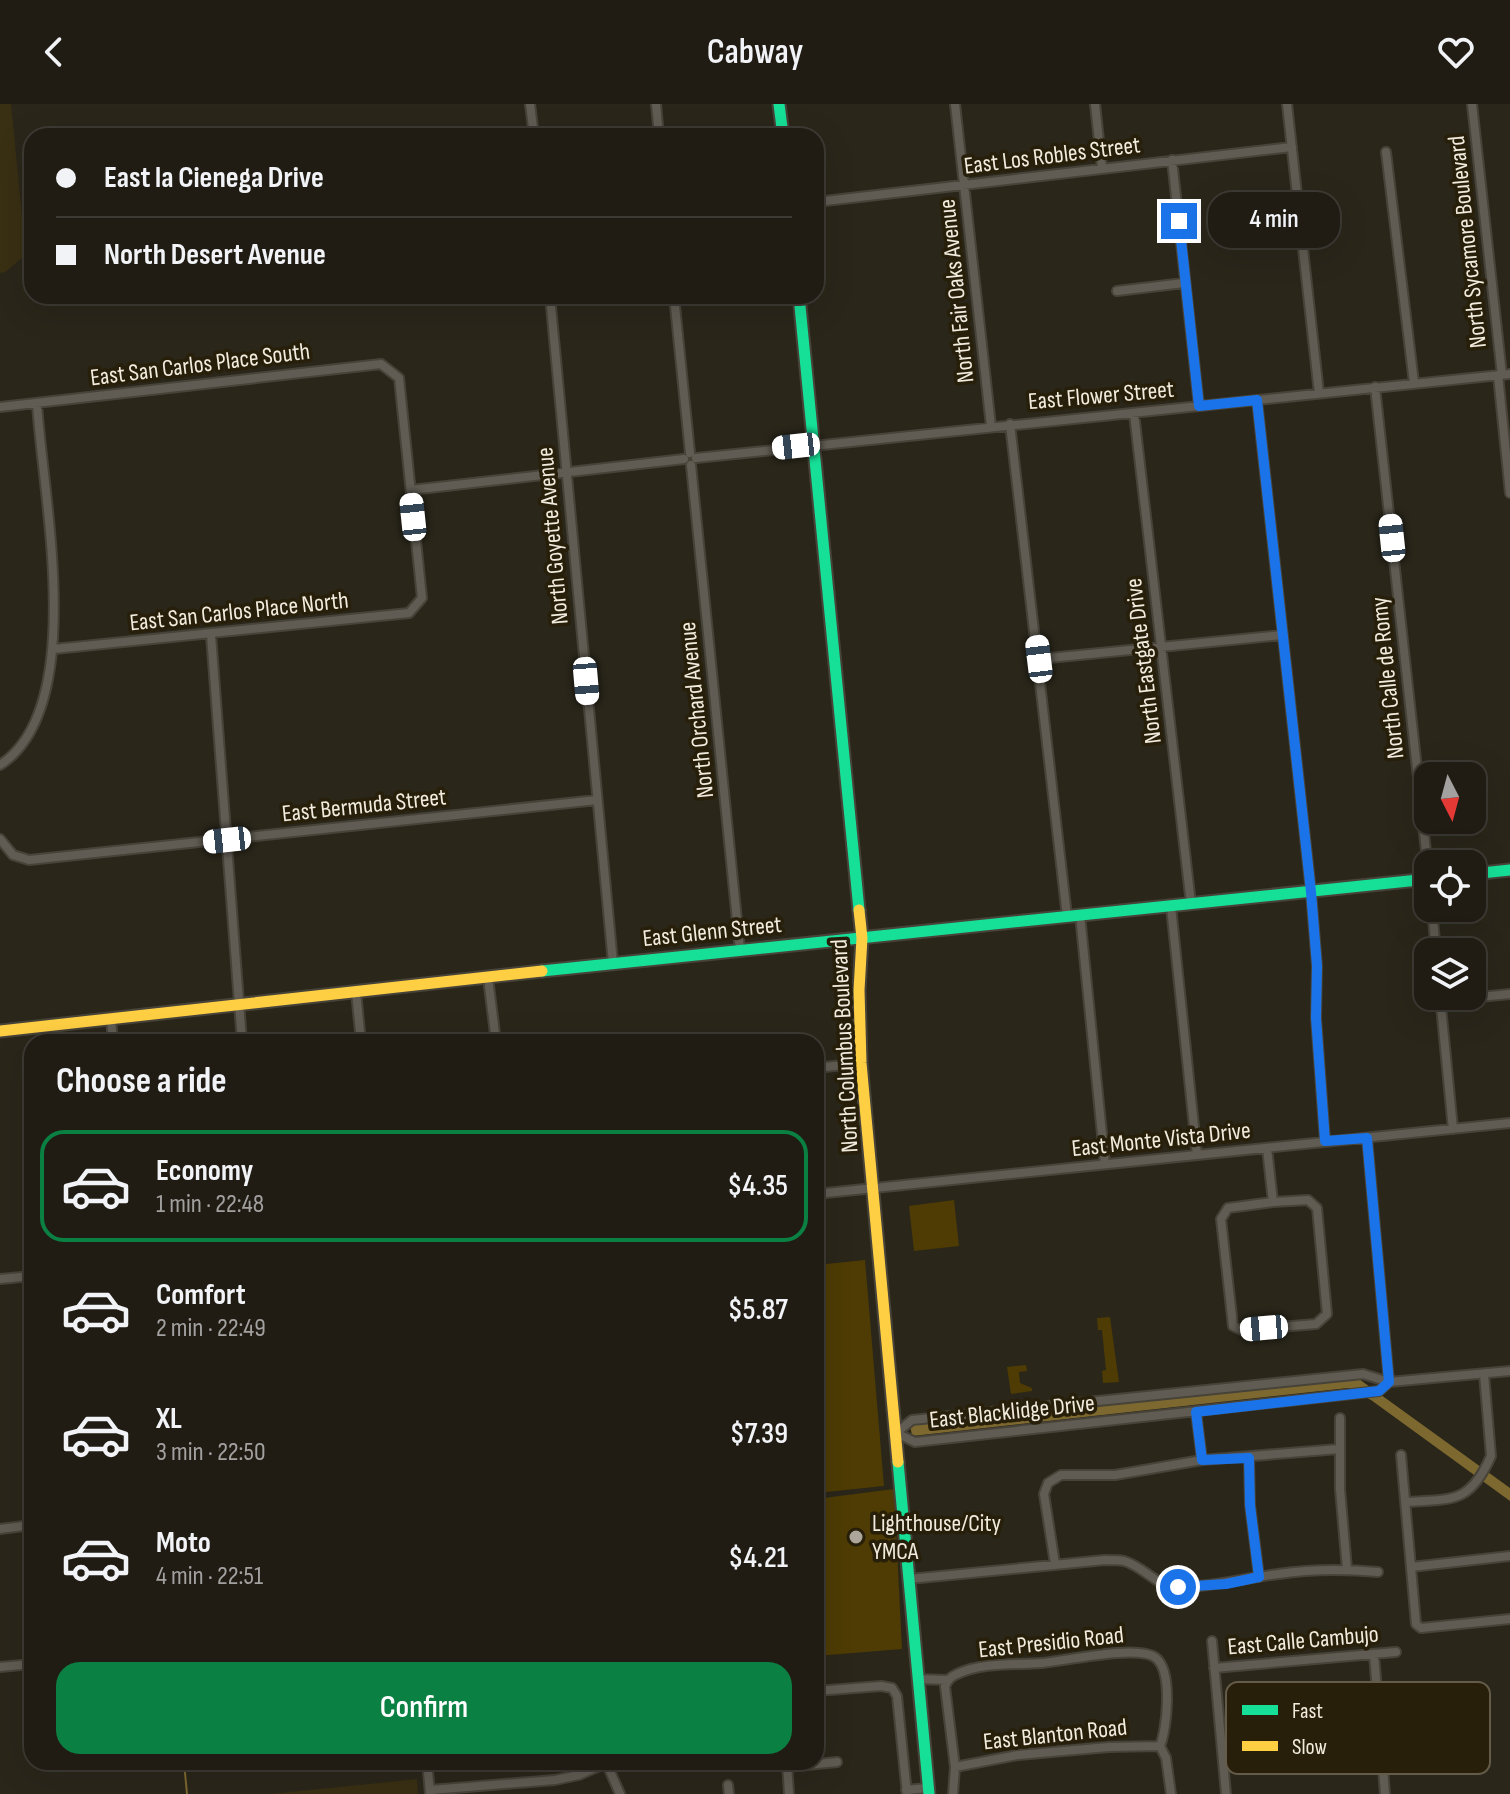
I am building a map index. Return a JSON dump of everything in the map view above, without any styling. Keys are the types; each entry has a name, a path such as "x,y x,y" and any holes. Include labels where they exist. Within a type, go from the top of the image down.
{"street":[{"path":"530,104 533,128"},
{"path":"656,104 658,128"},
{"path":"779,104 782,128"},
{"name":"North Fair Oaks Avenue","path":"955,104 991,426"},
{"path":"1095,104 1102,168"},
{"path":"1287,104 1319,393"},
{"name":"North Sycamore Boulevard","path":"1472,104 1503,375 1510,493"},
{"name":"East Los Robles Street","path":"824,201 1292,147"},
{"path":"1386,152 1414,383"},
{"path":"1172,160 1199,406"},
{"path":"1117,291 1184,283"},
{"name":"North Goyette Avenue","path":"551,304 613,963"},
{"name":"North Orchard Avenue","path":"675,304 740,950"},
{"name":"North Columbus Boulevard","path":"800,304 862,938 859,990 861,1063 929,1791"},
{"name":"East San Carlos Place South","path":"0,407 381,364 399,378 411,490"},
{"name":"East Flower Street","path":"411,490 991,426 1503,375"},
{"name":"North Calle de Romy","path":"1375,387 1426,850"},
{"path":"1257,400 1311,892 1325,1141"},
{"path":"0,765 29,736 40,709 54,649 55,606 37,403"},
{"name":"North Eastgate Drive","path":"1134,413 1191,904"},
{"path":"1010,424 1067,916"},
{"name":"East San Carlos Place North","path":"54,649 409,613 422,598 411,490"},
{"path":"211,635 241,1034"},
{"path":"1039,659 1282,635"},
{"name":"East Bermuda Street","path":"0,839 13,855 29,860 597,800"},
{"path":"1486,873 1510,870"},
{"name":"East Glenn Street","path":"0,1031 613,963 1414,881"},
{"path":"1171,907 1197,1155"},
{"path":"1080,915 1105,1164"},
{"path":"488,978 495,1034"},
{"path":"356,992 360,1034"},
{"path":"1486,995 1510,994"},
{"path":"1441,1010 1453,1129"},
{"path":"111,1019 112,1034"},
{"path":"824,1067 861,1063"},
{"name":"East Monte Vista Drive","path":"824,1193 1510,1123"},
{"path":"1367,1138 1389,1382"},
{"path":"1267,1148 1273,1202"},
{"path":"1308,1200 1317,1208 1327,1314 1316,1324 1241,1330 1233,1326 1221,1219 1228,1208 1273,1202 1308,1200"},
{"path":"0,1279 24,1277"},
{"name":"East Blacklidge Drive","path":"1389,1382 1379,1391 1349,1395 915,1442 896,1433 912,1420 1332,1377 1363,1374 1389,1382 1510,1371"},
{"path":"1406,1502 1452,1499 1464,1495 1487,1465 1491,1456 1484,1374"},
{"path":"1196,1412 1202,1460"},
{"path":"1340,1418 1339,1449 1347,1569"},
{"path":"1055,1564 1044,1494 1048,1483 1061,1475 1115,1475 1202,1460 1339,1449"},
{"path":"1401,1455 1416,1624 1421,1628 1510,1619"},
{"path":"1249,1458 1250,1505 1259,1577"},
{"path":"0,1529 24,1526"},
{"path":"1411,1567 1510,1556"},
{"path":"909,1579 1055,1564 1123,1561 1139,1568 1163,1586 1178,1587 1347,1569 1378,1572"},
{"path":"1212,1641 1226,1794"},
{"name":"East Calle Cambujo","path":"1214,1668 1396,1652"},
{"name":"East Presidio Road","path":"953,1794 955,1767 945,1686 948,1680 960,1673 989,1666 1045,1663 1102,1654 1149,1655 1158,1660 1164,1669 1166,1728 1160,1746"},
{"path":"1374,1654 1376,1682"},
{"path":"0,1667 24,1665"},
{"path":"918,1679 948,1680"},
{"path":"824,1690 892,1688 897,1696 906,1792 929,1791"},
{"path":"1160,1746 1166,1758 1171,1794"},
{"name":"East Blanton Road","path":"955,1767 1018,1755 1160,1746"},
{"path":"1222,1751 1226,1751"},
{"path":"824,1763 837,1762"},
{"path":"428,1770 430,1792 555,1780 589,1770"},
{"path":"610,1770 620,1794"},
{"path":"787,1770 789,1794"},
{"path":"1384,1774 1385,1794"}],"shaded area":[{"path":"0,104 11,104 24,257 0,273"},
{"path":"954,1200 959,1246 914,1251 909,1206"},
{"path":"865,1260 884,1486 824,1492 824,1264"},
{"path":"1110,1317 1119,1382 1103,1383 1102,1371 1106,1370 1102,1330 1098,1330 1097,1318"},
{"path":"1026,1365 1027,1371 1019,1372 1020,1383 1032,1388 1032,1391 1011,1394 1007,1367"},
{"path":"1359,1379 1510,1488 1510,1501 1371,1400 1348,1388 912,1436 910,1424"},
{"name":"Lighthouse/City YMCA","path":"894,1489 902,1649 824,1655 824,1498"},
{"path":"417,1779 418,1794 271,1794 359,1785"}],"waterway":[{"path":"185,1770 187,1794"}],"traffic: fast":[{"path":"779,104 782,128"},
{"path":"800,304 859,910"},
{"path":"1486,873 1510,870"},
{"path":"542,971 1414,880"},
{"path":"898,1462 929,1794"}],"traffic: slow":[{"path":"859,910 862,938 859,990 861,1063 898,1462"},
{"path":"0,1031 542,971"}],"place":[{"name":"Lighthouse/City YMCA","path":"856,1537"}],"route":[{"path":"1178,1587 1226,1584 1259,1577 1250,1505 1249,1458 1202,1460 1196,1412 1379,1391 1389,1382 1367,1138 1325,1141 1311,892 1257,400 1199,406 1179,221"}]}
